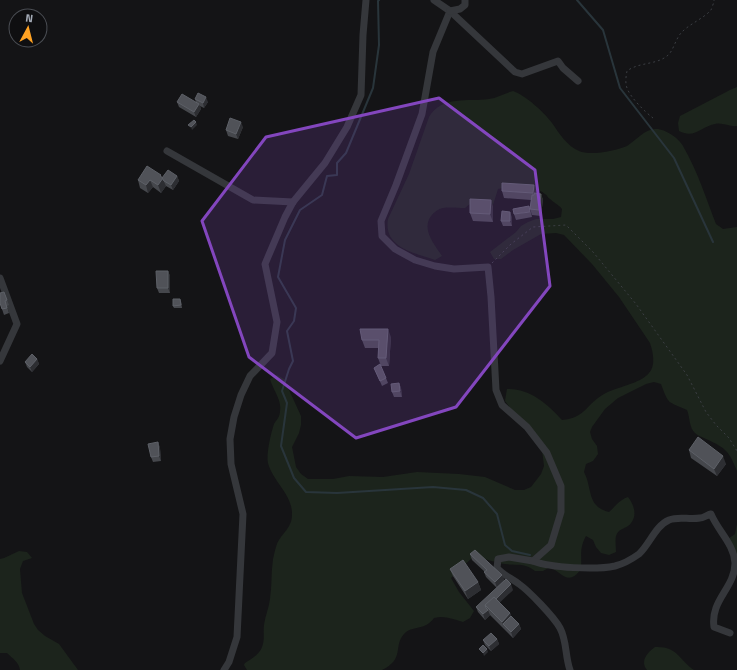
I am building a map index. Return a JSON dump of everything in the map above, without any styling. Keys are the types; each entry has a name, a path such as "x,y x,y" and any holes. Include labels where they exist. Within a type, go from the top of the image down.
{"street":[{"path":"224,670 229,662 237,637 242,514 232,464 230,439 234,417 241,395 250,376 272,353 277,322 265,264 293,202 325,163 347,127 361,95 366,0"},
{"path":"434,0 450,11 515,72 522,74 558,61 563,68 578,81"},
{"path":"450,11 460,9 465,5 465,0"},
{"path":"450,11 433,52 422,114 381,221 382,236 395,249 415,260 435,266 454,269 488,267 496,390 502,405 527,427 547,452 561,486 562,512 551,545 533,561"},
{"path":"167,151 253,200 293,202"},
{"path":"0,278 17,324 0,361"},
{"path":"570,670 566,643 560,628 544,608 520,584 502,574 496,568 498,559 509,557 542,564 591,568 614,566 627,562 639,553 658,529 668,520 677,517 701,518 711,514 714,522 731,547 735,564 732,578 714,609 712,619 714,627 730,633"}],"path":[{"path":"653,118 647,114 626,87 627,72 639,65 659,61 667,56 671,52 674,43 680,34 710,10 714,0"},
{"path":"488,267 511,244 533,227 566,225 592,252 636,304 687,375 706,412 729,438 737,451"}],"highlighted area":[{"path":"439,98 535,170 550,286 456,407 356,438 249,357 202,221 266,137"}],"shaded area":[{"path":"737,87 737,126 723,124 710,125 697,132 689,134 679,131 678,123 680,116"},
{"path":"513,91 534,104 549,119 567,143 579,151 590,153 622,148 644,133 655,129 663,130 671,134 681,143 693,165 716,224 723,229 737,227 737,471 732,459 726,451 693,431 687,410 673,404 668,400 661,384 654,382 646,384 618,398 605,409 590,432 592,439 597,446 598,454 593,461 586,464 584,472 593,501 597,506 609,512 620,501 628,497 634,508 634,516 631,523 616,536 616,552 609,555 601,553 593,540 586,536 582,548 581,569 573,577 569,578 550,567 543,571 535,571 524,565 510,565 474,556 451,578 459,592 474,611 470,618 463,622 438,617 434,618 427,625 407,631 399,643 398,652 394,661 382,670 247,670 244,665 245,663 261,650 263,644 264,628 271,594 272,569 275,550 279,540 292,520 289,501 268,463 270,438 274,424 279,415 280,407 279,399 270,379 277,375 284,379 301,416 299,433 292,447 296,467 301,474 308,479 333,479 349,476 383,477 417,472 459,474 485,477 515,490 524,490 531,487 541,474 544,466 542,450 505,401 507,389 515,389 530,394 551,408 562,420 570,419 581,414 604,394 634,383 645,377 653,366 650,343 619,297 592,264 564,235 556,233 541,234 513,250 501,259 494,259 490,252 516,232 521,226 536,219 553,219 561,217 562,209 549,199 546,194 540,191 522,187 503,188 498,189 493,205 471,203 465,208 441,208 436,211 428,221 428,232 430,237 442,256 435,260 402,248 390,237 388,219 409,174 429,117 434,110 448,102 495,98"},
{"path":"737,524 737,559 730,553 726,546 728,539 735,534"},
{"path":"19,551 27,552 32,558 23,561 20,569 22,593 34,624 45,636 59,644 78,670 20,670 17,662 7,653 0,653 0,559"},
{"path":"655,647 663,647 673,651 694,670 647,670 644,663 645,657"}],"building":[{"path":"198,93 206,97 203,103 195,99"},
{"path":"182,94 199,104 194,112 177,102"},
{"path":"230,118 241,122 236,134 226,130"},
{"path":"194,120 196,122 191,127 188,125"},
{"path":"147,166 163,178 158,185 150,180 146,185 138,180"},
{"path":"168,170 177,176 171,185 162,178"},
{"path":"502,183 534,185 533,193 502,191"},
{"path":"534,193 541,194 539,210 530,209 532,195 534,195"},
{"path":"470,199 491,200 490,214 470,213"},
{"path":"529,206 530,212 514,214 513,209"},
{"path":"502,211 510,212 510,221 501,221"},
{"path":"156,271 168,271 168,288 157,288"},
{"path":"4,292 7,300 5,301 7,308 2,309 0,303 0,293"},
{"path":"173,299 180,299 181,305 173,306"},
{"path":"360,329 388,329 386,358 378,358 379,340 362,340"},
{"path":"32,354 37,359 30,367 25,362"},
{"path":"380,364 386,378 380,381 374,368"},
{"path":"399,383 400,391 392,392 391,384"},
{"path":"698,437 723,456 714,469 689,450"},
{"path":"158,442 159,456 151,457 148,444"},
{"path":"475,550 502,575 495,582 484,572 487,570 470,554"},
{"path":"463,560 478,582 465,591 450,569"},
{"path":"506,579 511,584 496,599 494,597 485,605 488,610 483,614 476,607"},
{"path":"494,597 510,613 502,622 485,605"},
{"path":"511,616 519,624 511,632 503,624"},
{"path":"491,633 497,639 489,646 483,640"},
{"path":"483,645 487,649 483,653 479,649"}],"waterway":[{"path":"379,0 379,45 373,88 346,153 337,163 337,175 327,176 322,195 300,210 285,240 278,277 296,308 294,321 287,331 293,361 282,391 287,403 281,446 294,478 306,492 337,493 433,487 466,490 483,498 497,514 505,545 512,551 530,555"},
{"path":"577,0 603,30 620,88 674,158 713,242"}]}
